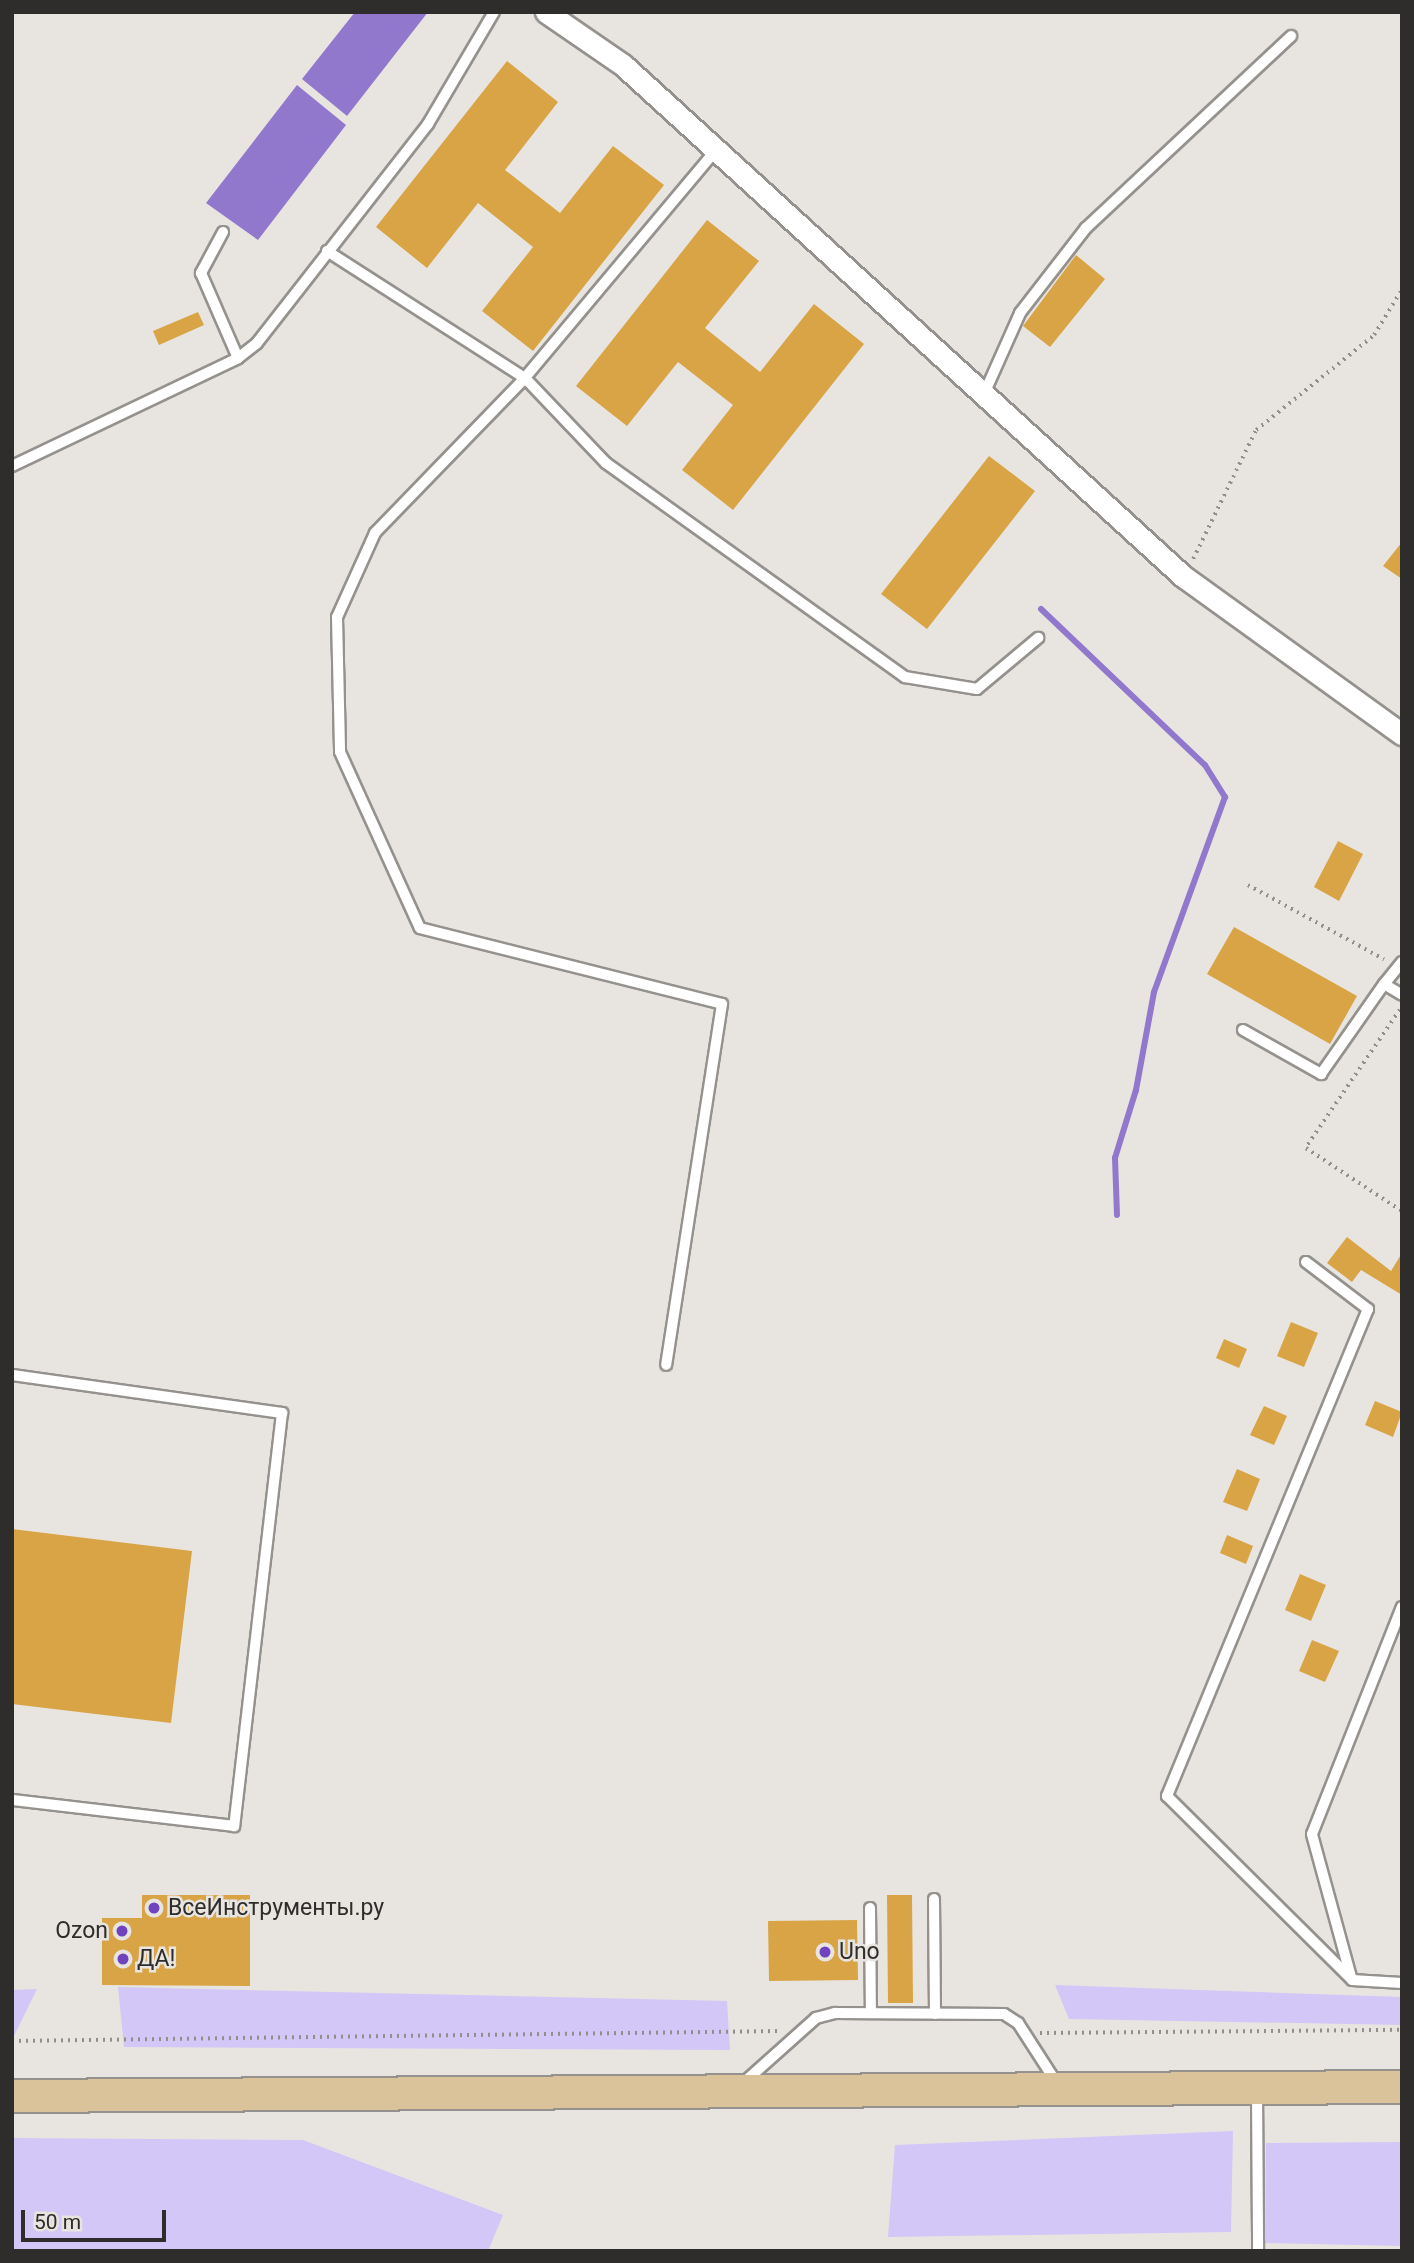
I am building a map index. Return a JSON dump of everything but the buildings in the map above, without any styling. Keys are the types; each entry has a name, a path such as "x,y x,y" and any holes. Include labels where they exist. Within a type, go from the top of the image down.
{"main road":[{"path":"12,2096 295,2090 1256,2091 1402,2087"}],"street":[{"path":"546,12 623,65 1184,577 1402,734"}],"lane":[{"path":"12,466 238,358 257,343 428,124 494,12"},
{"path":"984,394 1020,313 1087,229 1291,36"},
{"path":"666,1365 722,1004 419,928 340,752 337,617 375,533 525,378 716,150"},
{"path":"223,232 201,273 238,358"},
{"path":"327,251 525,378 606,463 905,677 977,689 1038,638"},
{"path":"1243,1030 1321,1074 1400,965"},
{"path":"1384,984 1402,995"},
{"path":"1306,1262 1368,1309 1167,1796 1352,1980 1402,1983"},
{"path":"12,1376 282,1413 234,1826 12,1800"},
{"path":"1352,1980 1312,1834 1402,1607"},
{"path":"934,1899 935,2014"},
{"path":"870,1908 871,2013"},
{"path":"734,2092 816,2018 835,2013 1004,2014 1024,2033 1061,2091"},
{"path":"1256,2091 1258,2251"}],"path":[{"path":"1184,577 1256,430 1374,335 1402,289"},
{"path":"1248,885 1400,965"},
{"path":"1402,1007 1306,1148 1402,1211"},
{"path":"12,2041 802,2031"},
{"path":"1024,2033 1402,2031"}],"shaded area":[{"path":"355,12 428,12 347,116 302,79"},
{"path":"297,85 346,125 258,240 206,203"},
{"path":"1055,1985 1402,1997 1402,2025 1069,2019"},
{"path":"118,1987 727,2001 730,2050 124,2047"},
{"path":"37,1989 12,2040 12,1990"},
{"path":"1233,2131 1231,2232 888,2237 895,2145"},
{"path":"12,2138 303,2140 503,2215 488,2251 12,2251"},
{"path":"1402,2142 1402,2246 1265,2243 1266,2143"}],"waterway":[{"path":"1041,609 1205,765 1225,797 1154,992 1136,1090 1115,1158 1117,1215"}],"place":[{"name":"ВсеИнструменты.ру","path":"154,1908"},
{"name":"Ozon","path":"122,1931"},
{"name":"Uno","path":"825,1952"},
{"name":"ДА!","path":"123,1959"}]}
